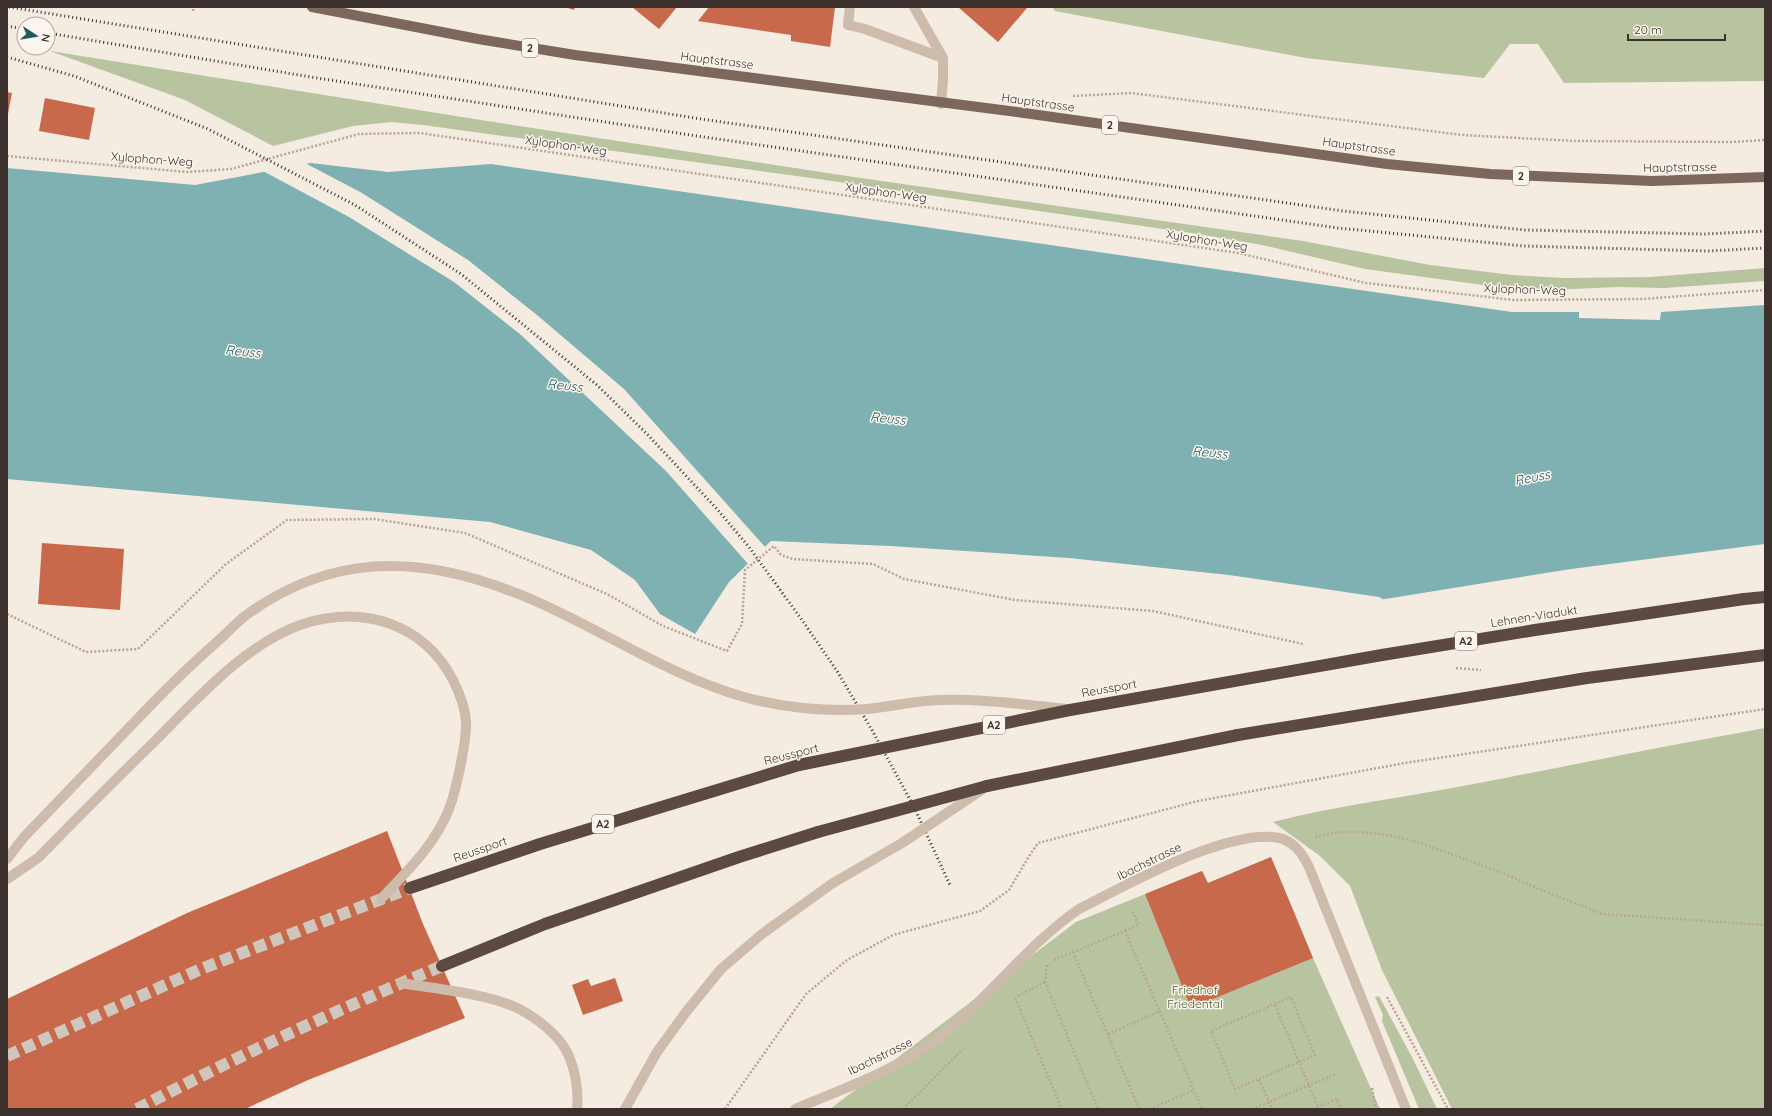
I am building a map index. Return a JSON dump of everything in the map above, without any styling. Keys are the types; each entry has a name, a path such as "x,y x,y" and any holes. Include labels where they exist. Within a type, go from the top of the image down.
{"highway":[{"name":"Lehnen-Viadukt","path":"1189,688 1535,630 1765,597"},
{"path":"442,966 545,924 739,857 818,832 987,786 1238,735 1392,709 1586,678 1765,655"},
{"name":"Reussport","path":"410,888 540,844 799,765 1070,710 1189,688"}],"main road":[{"name":"Hauptstrasse","path":"312,7 341,10 575,55 941,104 1025,113 1387,164 1490,174 1652,181 1765,177"}],"street":[{"path":"850,7 848,25 865,29 943,58"},
{"path":"914,7 943,58 941,104"},
{"path":"7,859 24,836 166,689 245,616 286,590 322,576 357,567 392,566 427,568 465,575 543,604 675,672 708,685 765,702 834,710 868,709 926,701 968,700 1002,701 1070,710"},
{"path":"7,879 38,858 224,671 273,638 302,624 335,616 360,616 386,621 411,633 430,647 446,668 460,694 466,720 461,760 449,808 439,829 425,851 381,899"},
{"path":"625,1109 658,1052 686,1012 721,969 762,934 833,883 902,843 987,786"},
{"name":"Ibachstrasse","path":"796,1109 892,1067 919,1052 942,1035 994,988 1037,941 1062,920 1079,909 1194,853 1247,838 1272,837 1284,840 1295,846"},
{"path":"1295,846 1310,867 1406,1109"},
{"path":"401,983 482,997 514,1007 530,1015 552,1032 567,1052 575,1078 577,1109"}],"path":[{"path":"1131,92 1462,135 1576,141 1732,142 1765,140"},
{"name":"Xylophon-Weg","path":"7,156 186,172 231,169 359,134 420,133 1238,253 1366,283 1514,300 1642,299 1765,290"},
{"path":"7,614 86,652 138,649 226,564 287,520 374,519 465,533 607,594 663,626 727,651 742,624 746,570 774,546 781,555 793,560 872,564 904,579 971,592 1015,600 1153,611 1308,646"},
{"path":"1455,668 1485,671"},
{"path":"1295,846 1318,836 1338,832 1387,835 1418,842 1492,869 1550,894 1603,914 1765,925"},
{"path":"1055,960 1139,925 1134,912"},
{"path":"1125,931 1202,1109"},
{"path":"1073,952 1139,1109"},
{"path":"1048,963 1045,982 1098,1109"},
{"path":"1354,978 1382,987 1448,1109"},
{"path":"1291,997 1315,1055 1235,1089 1211,1031 1275,1004 1291,997"},
{"path":"1015,998 1062,1109"},
{"path":"1275,1004 1318,1108"},
{"path":"1108,1034 1160,1011"},
{"path":"1252,1109 1336,1074"},
{"path":"1259,1079 1272,1109"},
{"path":"1150,1109 1194,1090"},
{"path":"1313,1109 1337,1099 1341,1109"}],"green space":[{"path":"1052,7 1765,7 1765,81 1564,83 1538,44 1510,44 1484,78 1306,58 1055,11"},
{"path":"56,52 487,121 854,177 1303,241 1430,265 1512,275 1565,278 1650,277 1765,268 1765,281 1664,288 1618,287 1549,290 1505,288 1365,269 1262,245 1198,234 818,179 423,125 391,122 353,126 273,146 185,100"},
{"path":"1765,728 1765,1109 1452,1109 1382,970 1350,886 1320,856 1273,822 1296,816 1463,786"},
{"name":"Friedhof Friedental","path":"1271,857 1313,958 1380,1109 830,1109 1076,922 1202,871 1208,883"},
{"path":"1379,996 1413,1059 1437,1109 1419,1109 1382,1021 1383,1015 1375,997"}],"water":[{"name":"Reuss","path":"311,163 388,172 491,164 1512,312 1579,312 1579,318 1660,320 1661,312 1765,305 1765,658 1495,662 1379,597 1229,575 1069,558 891,546 771,541 729,582 695,634 660,614 635,580 591,550 490,522 7,479 7,168 195,185"}],"pier":[{"path":"303,162 362,193 468,260 537,315 624,389 766,548 749,565 666,471 521,335 454,282 349,217 261,170"},
{"path":"1765,544 1765,660 1494,664 1379,600 1571,569"}],"building":[{"path":"565,7 575,7 574,10"},
{"path":"632,7 677,7 659,29"},
{"path":"709,7 835,7 830,47 791,41 791,35 698,21"},
{"path":"958,7 1025,7 1027,8 998,42"},
{"path":"7,92 12,93 8,114 7,114"},
{"path":"45,98 95,108 89,140 39,131"},
{"path":"42,543 124,549 120,610 38,604"},
{"path":"387,831 423,924 465,1018 308,1080 245,1109 7,1109 7,999 187,913"},
{"path":"1271,857 1313,958 1191,1008 1145,894 1202,871 1208,883"},
{"path":"615,978 623,1001 583,1015 572,985 588,979 591,986"}],"tunnel":[{"path":"7,1056 201,969 410,888"},
{"path":"137,1109 288,1034 442,966"}],"railway":[{"path":"9,7 701,119 1343,211 1525,230 1705,234 1765,231"},
{"path":"7,26 16,28"},
{"path":"56,34 317,78 697,136 1338,228 1524,246 1708,251 1765,248"},
{"path":"7,57 74,76 208,129 355,205 461,274 597,385 647,434 716,508 749,547 802,620 837,671 872,730 914,807 950,885"}]}
